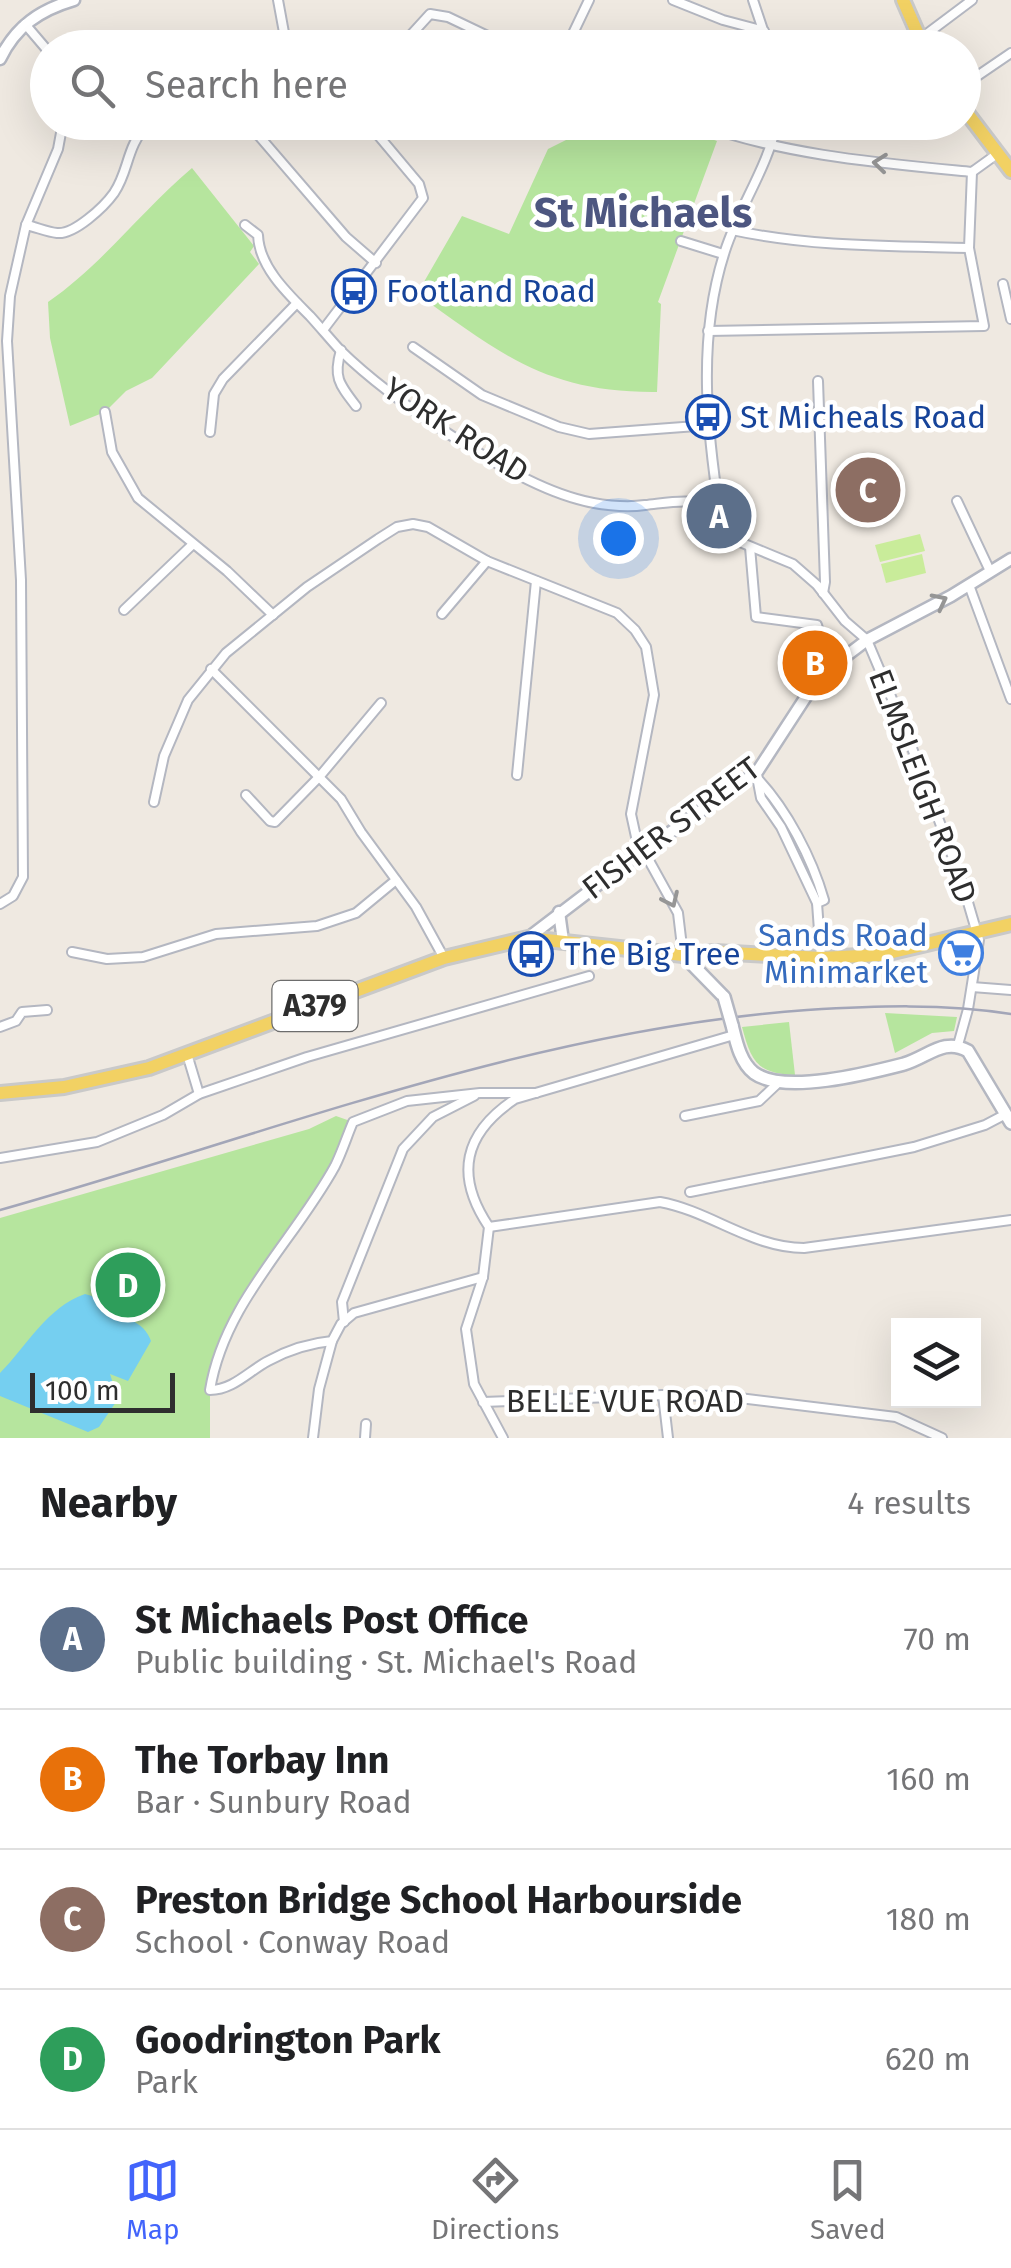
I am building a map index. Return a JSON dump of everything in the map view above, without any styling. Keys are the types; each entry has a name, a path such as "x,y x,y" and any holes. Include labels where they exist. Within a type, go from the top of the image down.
{"main road":[{"path":"903,0 916,30"},
{"path":"981,132 1011,171"},
{"name":"A379","path":"0,1093 110,1077 187,1054 444,958 528,938 683,955 715,952 820,958 880,955 1011,924"},
{"path":"683,955 724,997 749,1068 778,1083 897,1065 946,1045 958,1046 968,1051 1009,1119"}],"street":[{"path":"0,60 8,43 50,3 74,0"},
{"path":"278,0 283,30"},
{"path":"575,30 589,0"},
{"path":"673,0 760,30"},
{"path":"753,0 764,30"},
{"path":"937,30 972,0"},
{"path":"415,30 430,14 448,17 475,30"},
{"path":"25,24 30,30"},
{"path":"981,73 1011,52"},
{"path":"0,904 13,896 23,878 21,580 8,389 10,296 26,225 60,140"},
{"path":"26,225 60,234 96,211 114,192 134,140"},
{"path":"263,140 346,236 376,262"},
{"path":"323,330 422,201 418,184 382,140"},
{"path":"761,140 866,162 972,172 998,154"},
{"path":"773,140 732,230 708,332 710,425 723,535 794,564 867,640"},
{"path":"708,332 984,326 969,248 972,172"},
{"name":"YORK ROAD","path":"246,225 258,236 258,253 341,350 493,461 580,500 627,506 678,499 719,509"},
{"path":"258,236 268,227"},
{"path":"732,230 828,244 969,248"},
{"path":"682,241 724,254"},
{"path":"1003,284 1011,318"},
{"path":"210,432 214,394 223,379 297,303"},
{"path":"413,347 482,394 559,427 589,434 710,425"},
{"path":"341,350 335,370 342,388 356,406"},
{"path":"818,381 823,593"},
{"path":"105,412 112,452 138,498 227,571 273,616"},
{"path":"957,501 990,572"},
{"path":"154,802 164,756 180,717 211,669 307,587 398,527 428,527 487,561 617,612 646,646 654,696 631,814 636,837 678,913 683,955"},
{"path":"124,610 192,545"},
{"path":"750,547 756,617 817,626 830,668"},
{"name":"FISHER STREET","path":"528,938 645,850 757,775 830,668 867,640 1011,559"},
{"path":"442,614 487,561"},
{"path":"517,775 536,581"},
{"path":"969,585 1011,700"},
{"name":"ELMSLEIGH ROAD","path":"867,640 906,732 977,932"},
{"path":"211,669 341,798 416,908 444,958"},
{"path":"246,795 270,822 275,822 320,776 380,703"},
{"path":"757,775 819,881 824,900 816,903 820,958"},
{"path":"72,952 107,959 143,957 216,934 316,926 356,913 396,880"},
{"name":"FISHER STREET","path":"559,912 562,940"},
{"path":"958,1046 972,986 977,932"},
{"path":"0,1158 97,1142 164,1115 198,1094 589,976"},
{"path":"972,986 1011,990"},
{"path":"0,1027 16,1021 22,1012 47,1010"},
{"path":"502,1438 469,1363 466,1329 482,1277 489,1227 476,1207 470,1186 469,1151 488,1120 515,1099 616,1072 733,1030"},
{"path":"187,1054 198,1094"},
{"path":"686,1116 759,1100 778,1083"},
{"path":"332,1340 313,1342 270,1360 223,1390 210,1390 215,1362 228,1328 336,1164 353,1122 407,1101 536,1092"},
{"path":"344,1322 342,1302 403,1149 433,1117 480,1093"},
{"path":"690,1192 914,1147 1009,1119"},
{"path":"489,1227 660,1202 682,1206 762,1241 789,1248 1011,1220"},
{"path":"313,1438 319,1389 332,1340 344,1322 354,1313 371,1307 482,1277"},
{"path":"662,1395 668,1438"},
{"name":"BELLE VUE ROAD","path":"483,1402 723,1396 896,1417 942,1438"},
{"path":"364,1438 366,1424"}],"green space":[{"path":"566,140 717,141 658,302 661,304 657,392 619,391 556,378 502,352 417,294 462,216 509,234 548,149"},
{"path":"192,168 254,246 250,252 259,264 152,378 126,391 105,412 70,426 50,338 48,302 87,271"},
{"path":"920,534 925,551 880,562 875,545"},
{"path":"922,554 926,573 886,583 881,564"},
{"path":"885,1013 957,1017 954,1031 932,1033 895,1053"},
{"path":"789,1022 795,1075 772,1072 758,1063 742,1027"},
{"path":"336,1116 353,1122 336,1164 228,1328 210,1390 210,1438 0,1438 0,1218 309,1129"}],"water":[{"path":"85,1294 92,1296 104,1312 138,1324 151,1341 128,1381 110,1374 118,1399 99,1427 88,1432 0,1396 0,1373 59,1308"}],"railway":[{"path":"0,1210 399,1089 601,1039 704,1021 807,1010 935,1007 1011,1014"}],"place":[{"name":"Footland Road","path":"354,291"},
{"name":"St Micheals Road","path":"708,417"},
{"name":"Preston Bridge School Harbourside","path":"868,490"},
{"name":"St Michaels Post Office","path":"719,516"},
{"name":"The Torbay Inn","path":"815,663"},
{"name":"Sands Road Minimarket","path":"961,953"},
{"name":"The Big Tree","path":"531,954"},
{"name":"Goodrington Park","path":"128,1285"}],"district":[{"name":"St Michaels","path":"643,213"}]}
